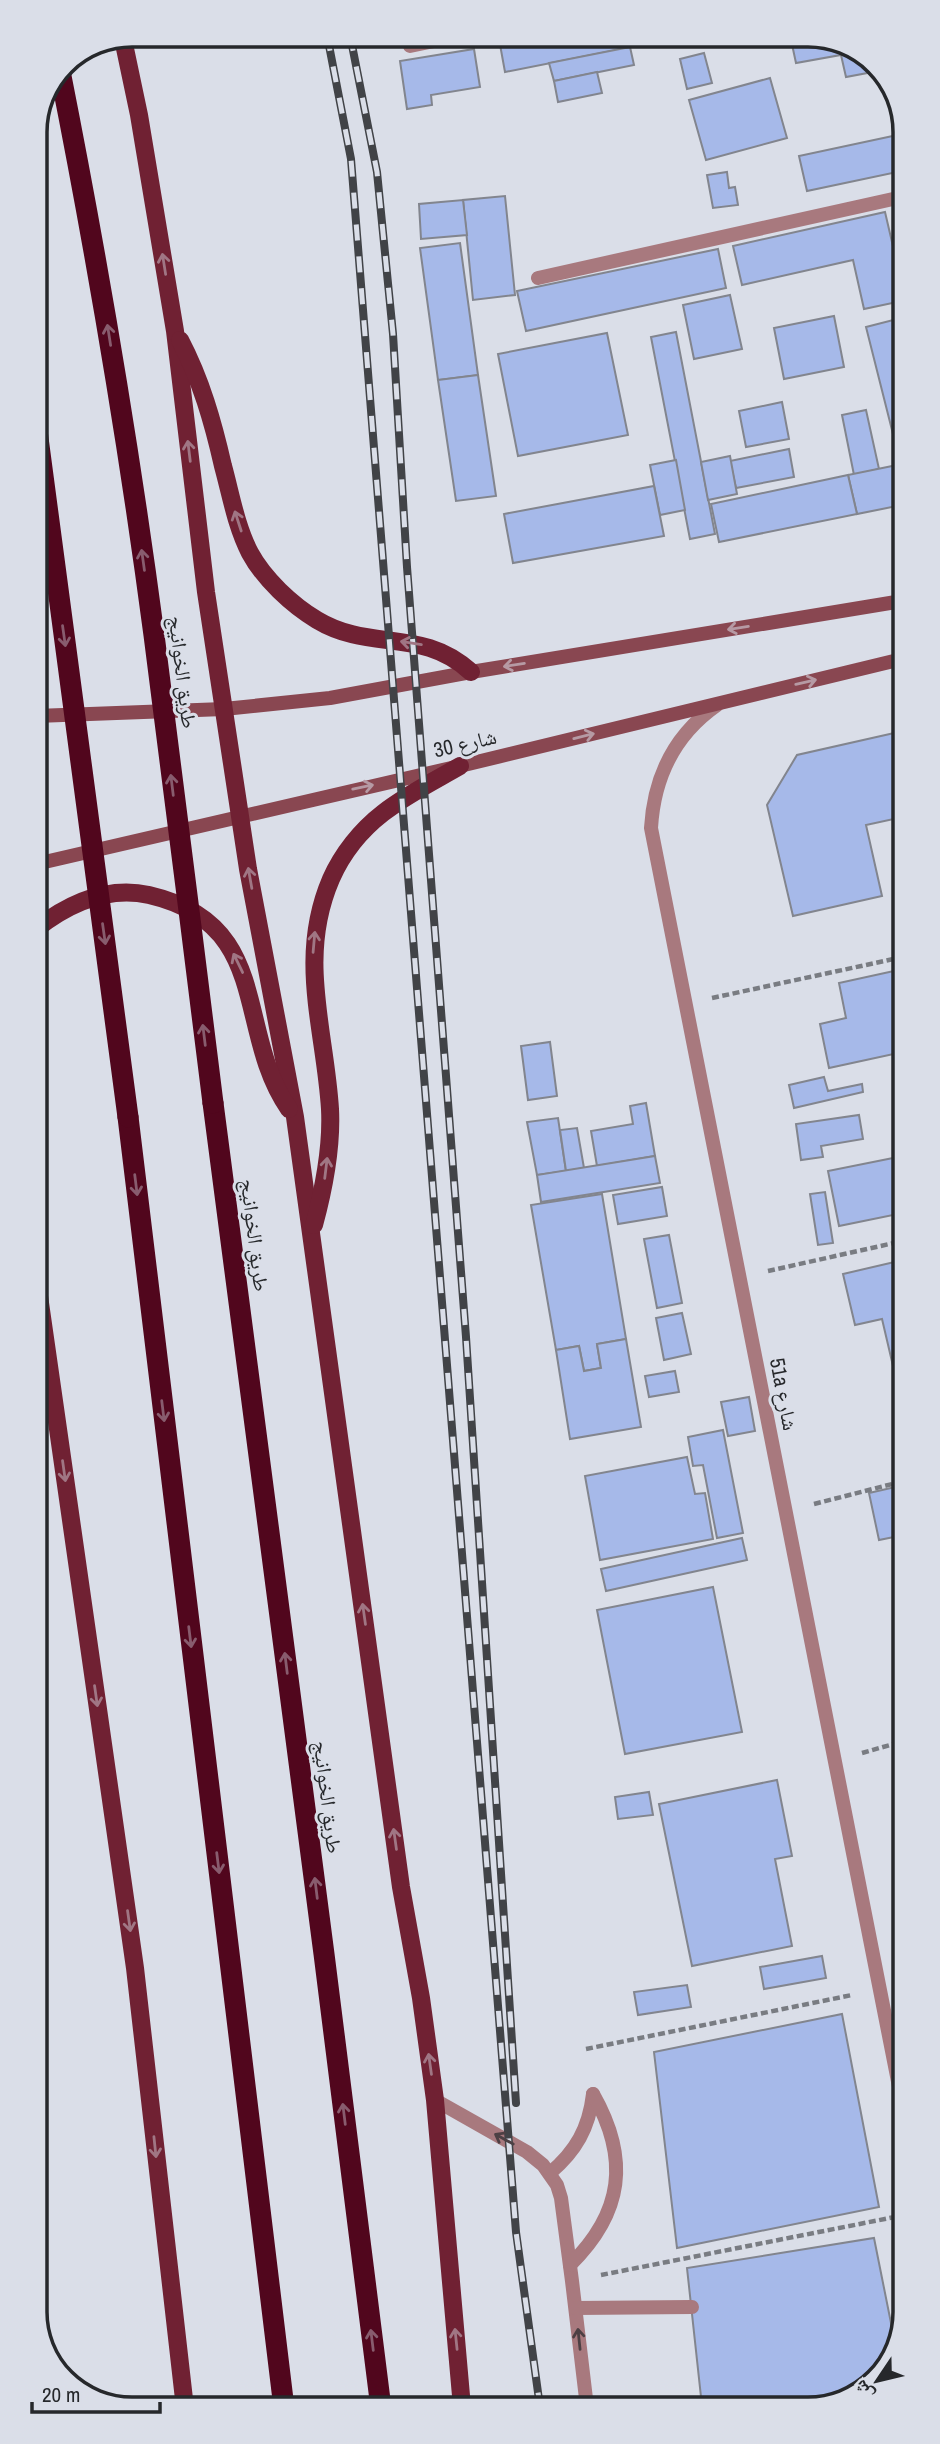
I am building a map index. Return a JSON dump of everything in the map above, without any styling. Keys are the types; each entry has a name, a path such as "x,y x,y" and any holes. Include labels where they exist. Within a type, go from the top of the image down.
{"highway":[{"name":"طريق الخوانيج","path":"62,83 91,228 155,635 379,2397"},
{"path":"47,506 128,1117 283,2397"}],"main road":[{"path":"125,48 139,114 175,331 206,592 248,869 295,1117 312,1235 401,1886 421,1998 435,2100 461,2397"},
{"path":"175,331 204,393 237,523 250,554 271,582 297,606 338,631 359,637 430,647 446,653 471,672"},
{"path":"312,1235 326,1173 330,1111 313,968 316,922 322,900 336,868 363,832 383,813 460,766"},
{"path":"47,920 82,900 110,893 168,899 194,912 216,930 234,953 246,980 273,1081 295,1117"},
{"path":"47,1352 135,1968 184,2397"}],"street":[{"path":"538,278 893,199"},
{"path":"47,716 224,709 330,698 893,602"},
{"name":"شارع 30","path":"47,861 460,766 893,661"},
{"name":"51a شارع","path":"721,702 700,717 682,736 668,757 652,804 651,828 893,2056"},
{"path":"550,2173 576,2147 591,2113 593,2094 605,2115 614,2140 617,2163 615,2186 610,2208 600,2230 587,2249 570,2265"},
{"path":"435,2100 527,2152 550,2173 561,2198 586,2397"},
{"path":"576,2308 692,2307"}],"path":[{"path":"686,1004 893,959"},
{"path":"740,1278 893,1243"},
{"path":"786,1511 893,1485"},
{"path":"835,1761 893,1744"},
{"path":"586,2049 880,1989"},
{"path":"572,2281 893,2217"}],"building":[{"path":"500,47 631,47 505,72"},
{"path":"630,47 634,65 554,81 549,63"},
{"path":"793,47 814,47 841,54 869,73 846,77 841,55 796,63"},
{"path":"474,49 480,87 431,95 432,105 407,109 400,61"},
{"path":"704,53 712,83 687,89 680,59"},
{"path":"597,72 602,93 558,102 554,81"},
{"path":"770,78 787,138 706,160 689,100"},
{"path":"893,136 893,173 807,191 799,156"},
{"path":"727,172 729,188 735,187 738,205 713,208 707,175"},
{"path":"505,196 515,295 473,300 463,200"},
{"path":"463,200 467,235 421,239 419,204"},
{"path":"885,212 893,246 893,303 864,309 853,260 742,285 733,246"},
{"path":"460,243 478,375 438,380 420,248"},
{"path":"718,249 726,288 526,331 517,291"},
{"path":"730,295 742,349 694,359 683,305"},
{"path":"834,316 844,367 784,379 774,328"},
{"path":"893,320 893,434 866,327"},
{"path":"676,332 715,534 690,539 651,337"},
{"path":"607,333 628,435 518,456 498,354"},
{"path":"478,375 496,496 456,501 438,380"},
{"path":"782,402 789,439 746,447 739,411"},
{"path":"866,410 879,469 854,475 842,415"},
{"path":"789,449 794,477 736,488 730,461"},
{"path":"730,456 737,494 708,500 701,462"},
{"path":"676,460 685,510 660,515 650,465"},
{"path":"893,466 893,507 857,514 848,475"},
{"path":"848,475 857,514 719,542 711,504"},
{"path":"654,486 664,536 513,563 504,514"},
{"path":"893,733 893,819 866,825 882,896 793,916 767,805 797,755"},
{"path":"893,971 893,1054 829,1068 820,1024 846,1018 839,983"},
{"path":"550,1042 557,1096 528,1100 521,1046"},
{"path":"824,1077 828,1091 862,1084 863,1092 794,1108 789,1085"},
{"path":"646,1103 655,1156 597,1166 591,1131 633,1124 630,1106"},
{"path":"859,1115 863,1139 821,1146 823,1157 801,1160 796,1124"},
{"path":"558,1118 566,1171 537,1175 527,1122"},
{"path":"577,1128 584,1168 566,1171 560,1130"},
{"path":"655,1156 660,1183 541,1202 537,1175"},
{"path":"893,1158 893,1215 839,1226 828,1171"},
{"path":"662,1187 667,1216 618,1224 613,1195"},
{"path":"825,1192 833,1243 818,1245 810,1194"},
{"path":"602,1194 626,1339 597,1344 601,1368 584,1371 579,1346 556,1350 531,1205"},
{"path":"669,1235 682,1303 657,1308 644,1239"},
{"path":"893,1262 893,1366 882,1319 855,1325 843,1274"},
{"path":"682,1313 691,1354 664,1360 656,1318"},
{"path":"626,1339 641,1427 570,1439 556,1350 579,1346 584,1371 601,1368 597,1344"},
{"path":"675,1371 679,1392 649,1397 645,1376"},
{"path":"749,1397 755,1431 728,1436 721,1402"},
{"path":"723,1430 743,1533 717,1538 703,1465 693,1466 688,1437"},
{"path":"687,1457 695,1494 705,1493 713,1539 600,1560 585,1476"},
{"path":"893,1488 893,1537 879,1540 869,1493"},
{"path":"742,1538 747,1560 606,1591 601,1569"},
{"path":"713,1587 742,1732 625,1754 597,1610"},
{"path":"777,1780 792,1856 775,1859 792,1946 692,1966 659,1804"},
{"path":"649,1792 653,1815 618,1819 615,1797"},
{"path":"822,1956 826,1978 764,1989 760,1967"},
{"path":"687,1985 691,2007 638,2015 634,1992"},
{"path":"842,2014 879,2207 677,2248 654,2052"},
{"path":"874,2238 891,2329 885,2346 842,2346 842,2390 808,2397 701,2397 687,2268"}],"railway":[{"path":"329,47 351,159 516,2232 539,2397"},
{"path":"352,47 377,172 393,334 407,567 466,1337 516,2103"}]}
